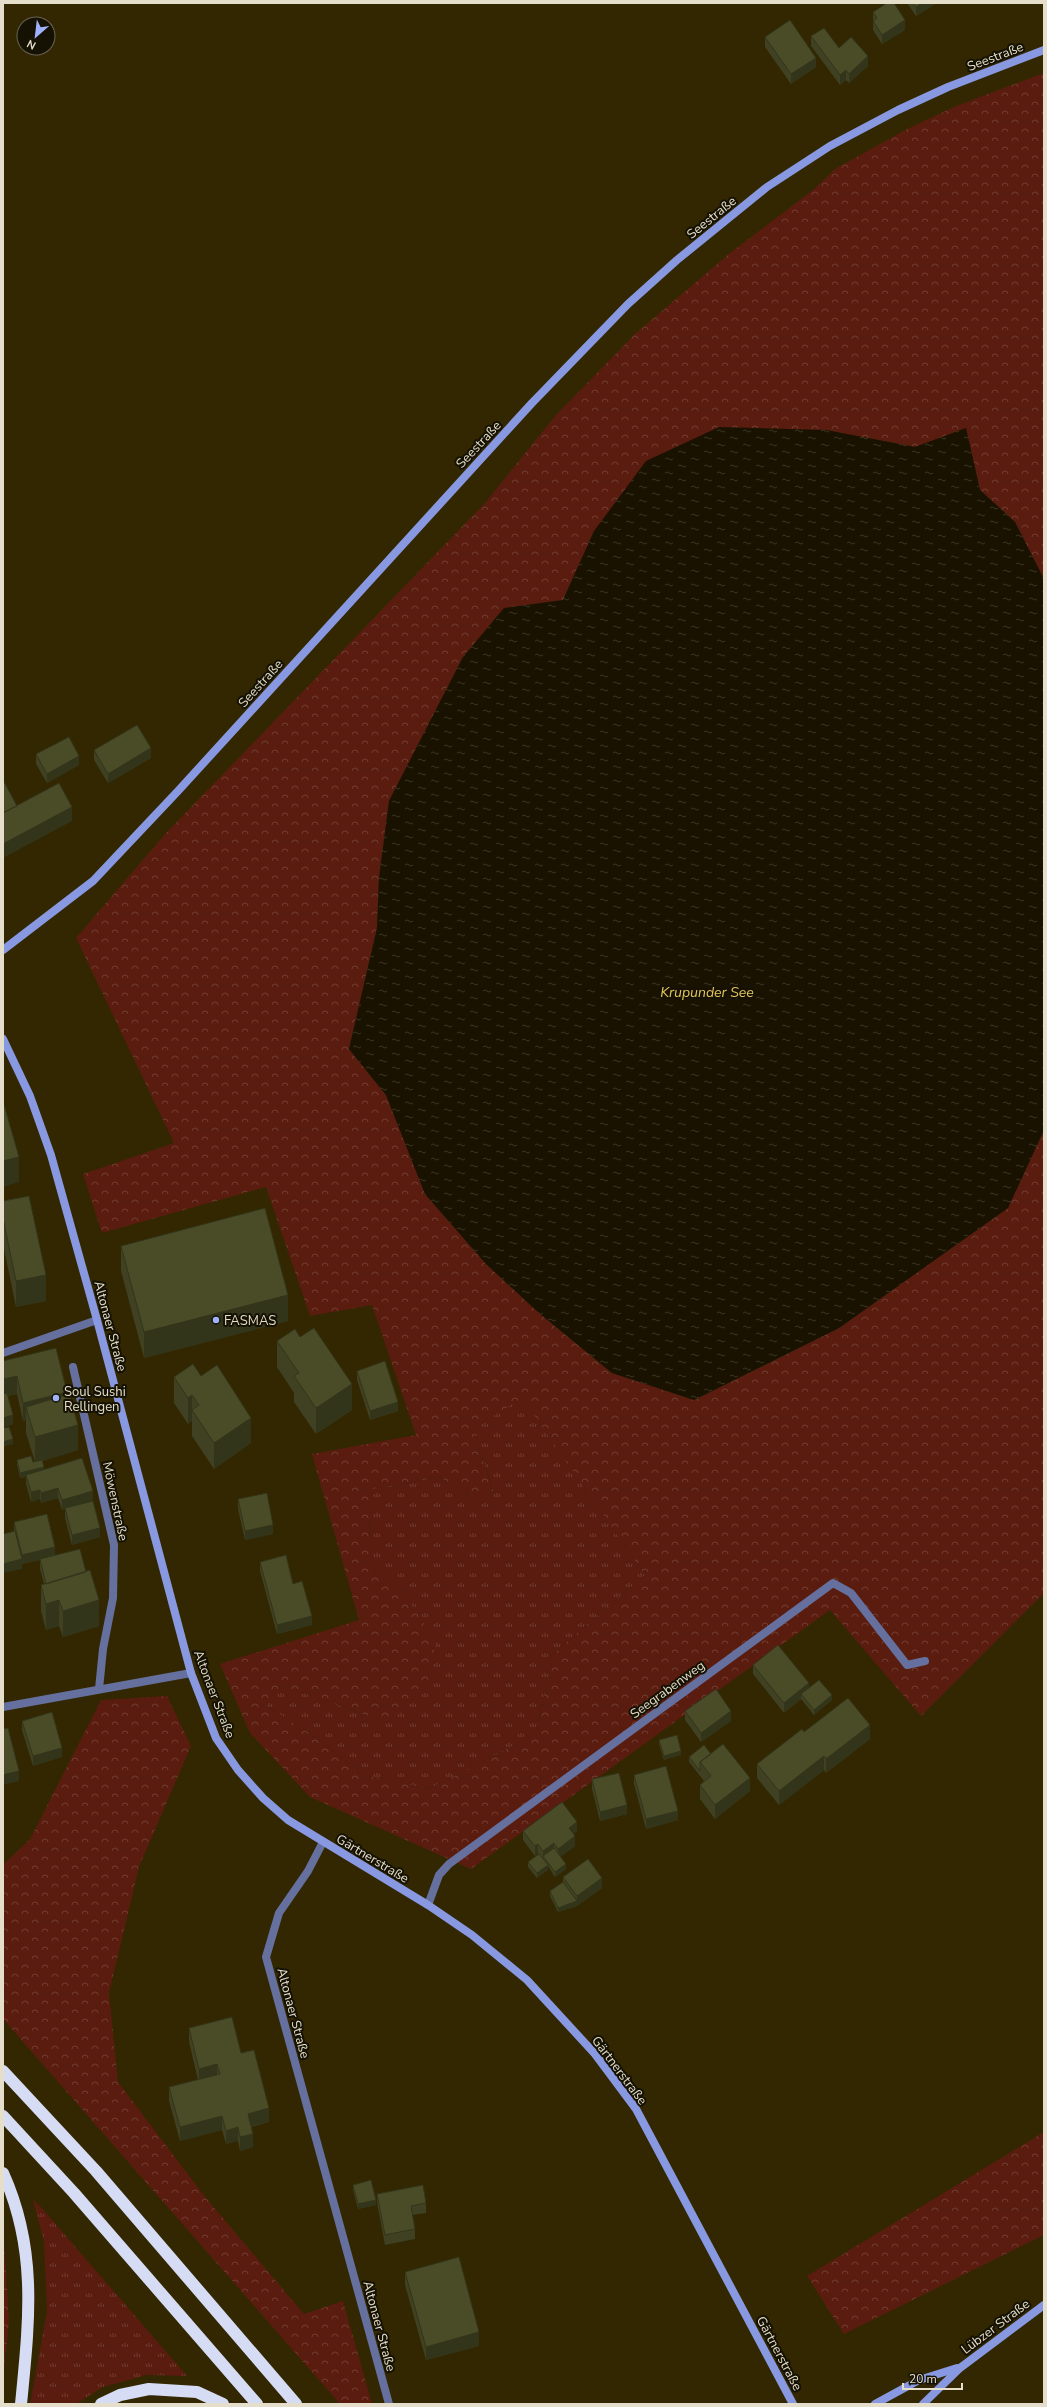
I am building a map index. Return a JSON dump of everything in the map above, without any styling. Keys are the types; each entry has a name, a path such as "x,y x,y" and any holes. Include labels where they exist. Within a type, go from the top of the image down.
{"highway":[{"path":"3,2071 96,2171 296,2404"},
{"path":"3,2116 74,2193 257,2404"},
{"path":"3,2172 12,2193 23,2230 29,2268 29,2308 21,2404"},
{"path":"101,2404 120,2395 149,2389 196,2392 223,2404"}],"street":[{"name":"Seestraße","path":"3,950 93,881 178,791 532,402 628,304 677,260 767,187 830,146 898,110 948,88 1044,50"},
{"name":"Altonaer Straße","path":"3,1039 30,1096 50,1155 97,1320 191,1673 216,1738 238,1770 262,1798 288,1820 323,1842 308,1871 279,1913 266,1958 389,2404"},
{"path":"3,1353 97,1320"},
{"name":"Möwenstraße","path":"73,1367 114,1545 113,1598 103,1649 99,1689"},
{"name":"Seegrabenweg","path":"428,1905 438,1875 449,1864 833,1583 851,1593 907,1665 925,1661"},
{"path":"3,1707 191,1673"},
{"name":"Gärtnerstraße","path":"323,1842 428,1905 472,1935 527,1980 595,2054 636,2109 793,2404"},
{"name":"Lübzer Straße","path":"923,2404 960,2368 1044,2305"},
{"name":"Lübzer Straße","path":"875,2404 919,2380 960,2368"}],"green space":[{"path":"1044,73 1044,579 1015,522 980,490 966,428 915,447 826,430 594,531 563,600 504,608 463,657 389,801 379,878 377,928 349,1049 386,1095 425,1194 486,1264 539,1313 612,1373 694,1400 839,1328 1008,1208 1044,1130 1044,1593 921,1716 830,1610 471,1869 310,1797 250,1733 220,1664 359,1620 312,1454 416,1435 372,1305 310,1316 266,1187 102,1233 83,1174 174,1143 76,938 166,833 485,503 556,415 635,334 730,253 813,190 835,169 907,129 956,106","holes":["522,1398 645,1575 554,1653 536,1734 429,1789 365,1775 302,1728 266,1706 281,1685 383,1721 427,1685 436,1643 402,1590 371,1567 369,1516 372,1489 440,1477 471,1497 494,1494 473,1429"]},
{"path":"522,1397 645,1575 554,1653 536,1734 429,1789 365,1775 302,1728 266,1706 281,1685 383,1721 402,1590 371,1567 369,1516 372,1489 440,1477 471,1497 494,1493 473,1429"},
{"path":"167,1696 191,1746 139,1867 109,1993 118,2082 206,2198 304,2314 343,2301 372,2404 340,2404 3,2019 3,1865 30,1839 101,1700"},
{"path":"1044,2132 1044,2235 844,2334 807,2276"},
{"path":"33,2200 40,2206 187,2376 147,2375 103,2387 76,2404 30,2404 47,2311 44,2242"},
{"path":"3,2222 9,2322 3,2378"}],"water":[{"name":"Krupunder See","path":"719,427 826,430 915,447 966,428 980,490 1015,522 1044,579 1044,1130 1008,1208 839,1328 694,1400 612,1373 539,1313 486,1264 425,1194 386,1095 349,1049 377,928 379,878 389,801 463,657 504,608 563,600 594,531 646,461"}],"building":[{"path":"887,3 894,3 905,20 882,35 873,21 877,18 873,12"},
{"path":"913,3 922,3 916,7"},
{"path":"790,20 816,58 791,74 765,37"},
{"path":"824,28 839,48 851,37 868,56 849,74 846,70 840,75 811,36"},
{"path":"137,725 151,748 108,774 94,750"},
{"path":"69,737 79,756 47,774 36,754"},
{"path":"3,780 17,806 3,813"},
{"path":"59,783 72,807 3,844 3,813"},
{"path":"3,1101 19,1157 3,1161"},
{"path":"29,1196 46,1275 16,1281 3,1218 3,1201"},
{"path":"265,1208 288,1295 144,1332 121,1246"},
{"path":"314,1328 352,1384 316,1408 294,1376 299,1373 277,1341 295,1329 300,1337"},
{"path":"56,1348 67,1392 23,1403 17,1376 4,1379 3,1361"},
{"path":"385,1361 398,1402 370,1411 357,1371"},
{"path":"193,1364 201,1376 217,1365 251,1418 214,1443 192,1410 199,1405 192,1395 188,1398 174,1377"},
{"path":"7,1393 13,1415 3,1418 3,1394"},
{"path":"69,1394 78,1425 35,1437 26,1407"},
{"path":"9,1427 13,1439 3,1442 3,1428"},
{"path":"31,1456 33,1462 42,1460 44,1467 20,1473 17,1460"},
{"path":"82,1458 93,1491 62,1500 58,1488 41,1493 40,1490 31,1492 26,1475"},
{"path":"267,1493 273,1525 245,1531 238,1499"},
{"path":"93,1501 100,1528 72,1535 65,1508"},
{"path":"47,1514 55,1547 22,1555 14,1522"},
{"path":"15,1531 22,1559 3,1564 3,1534"},
{"path":"80,1549 86,1572 46,1584 40,1559"},
{"path":"286,1555 293,1584 302,1581 312,1616 277,1625 260,1562"},
{"path":"90,1570 99,1600 63,1611 59,1600 46,1604 41,1585"},
{"path":"778,1645 809,1683 784,1703 753,1665"},
{"path":"819,1680 832,1695 814,1710 801,1694"},
{"path":"716,1689 731,1711 701,1733 685,1711"},
{"path":"848,1698 870,1725 826,1759 824,1756 779,1791 757,1764 802,1729 804,1732"},
{"path":"52,1712 62,1748 33,1756 22,1721"},
{"path":"8,1728 19,1771 3,1775 3,1729"},
{"path":"677,1735 681,1751 664,1756 659,1740"},
{"path":"723,1744 750,1778 715,1805 700,1785 711,1776 700,1762"},
{"path":"704,1745 711,1754 700,1762 700,1771 689,1757"},
{"path":"666,1766 678,1811 646,1819 634,1775"},
{"path":"619,1773 627,1805 600,1812 592,1779"},
{"path":"562,1802 577,1822 569,1828 575,1836 558,1849 554,1843 543,1851 538,1844 535,1846 523,1831"},
{"path":"554,1848 566,1864 555,1872 543,1856"},
{"path":"539,1854 548,1865 537,1873 528,1862"},
{"path":"588,1859 602,1878 577,1896 563,1877"},
{"path":"563,1882 577,1901 558,1908 550,1891"},
{"path":"232,2017 241,2053 254,2050 269,2108 248,2114 253,2134 240,2137 238,2127 226,2131 222,2116 180,2127 169,2087 220,2074 217,2064 199,2069 189,2028"},
{"path":"371,2180 376,2200 358,2204 353,2185"},
{"path":"423,2185 426,2203 411,2206 415,2229 385,2235 377,2194"},
{"path":"459,2257 479,2332 426,2347 405,2272"}],"place":[{"name":"FASMAS","path":"216,1320"},
{"name":"Soul Sushi Rellingen","path":"56,1398"}]}
